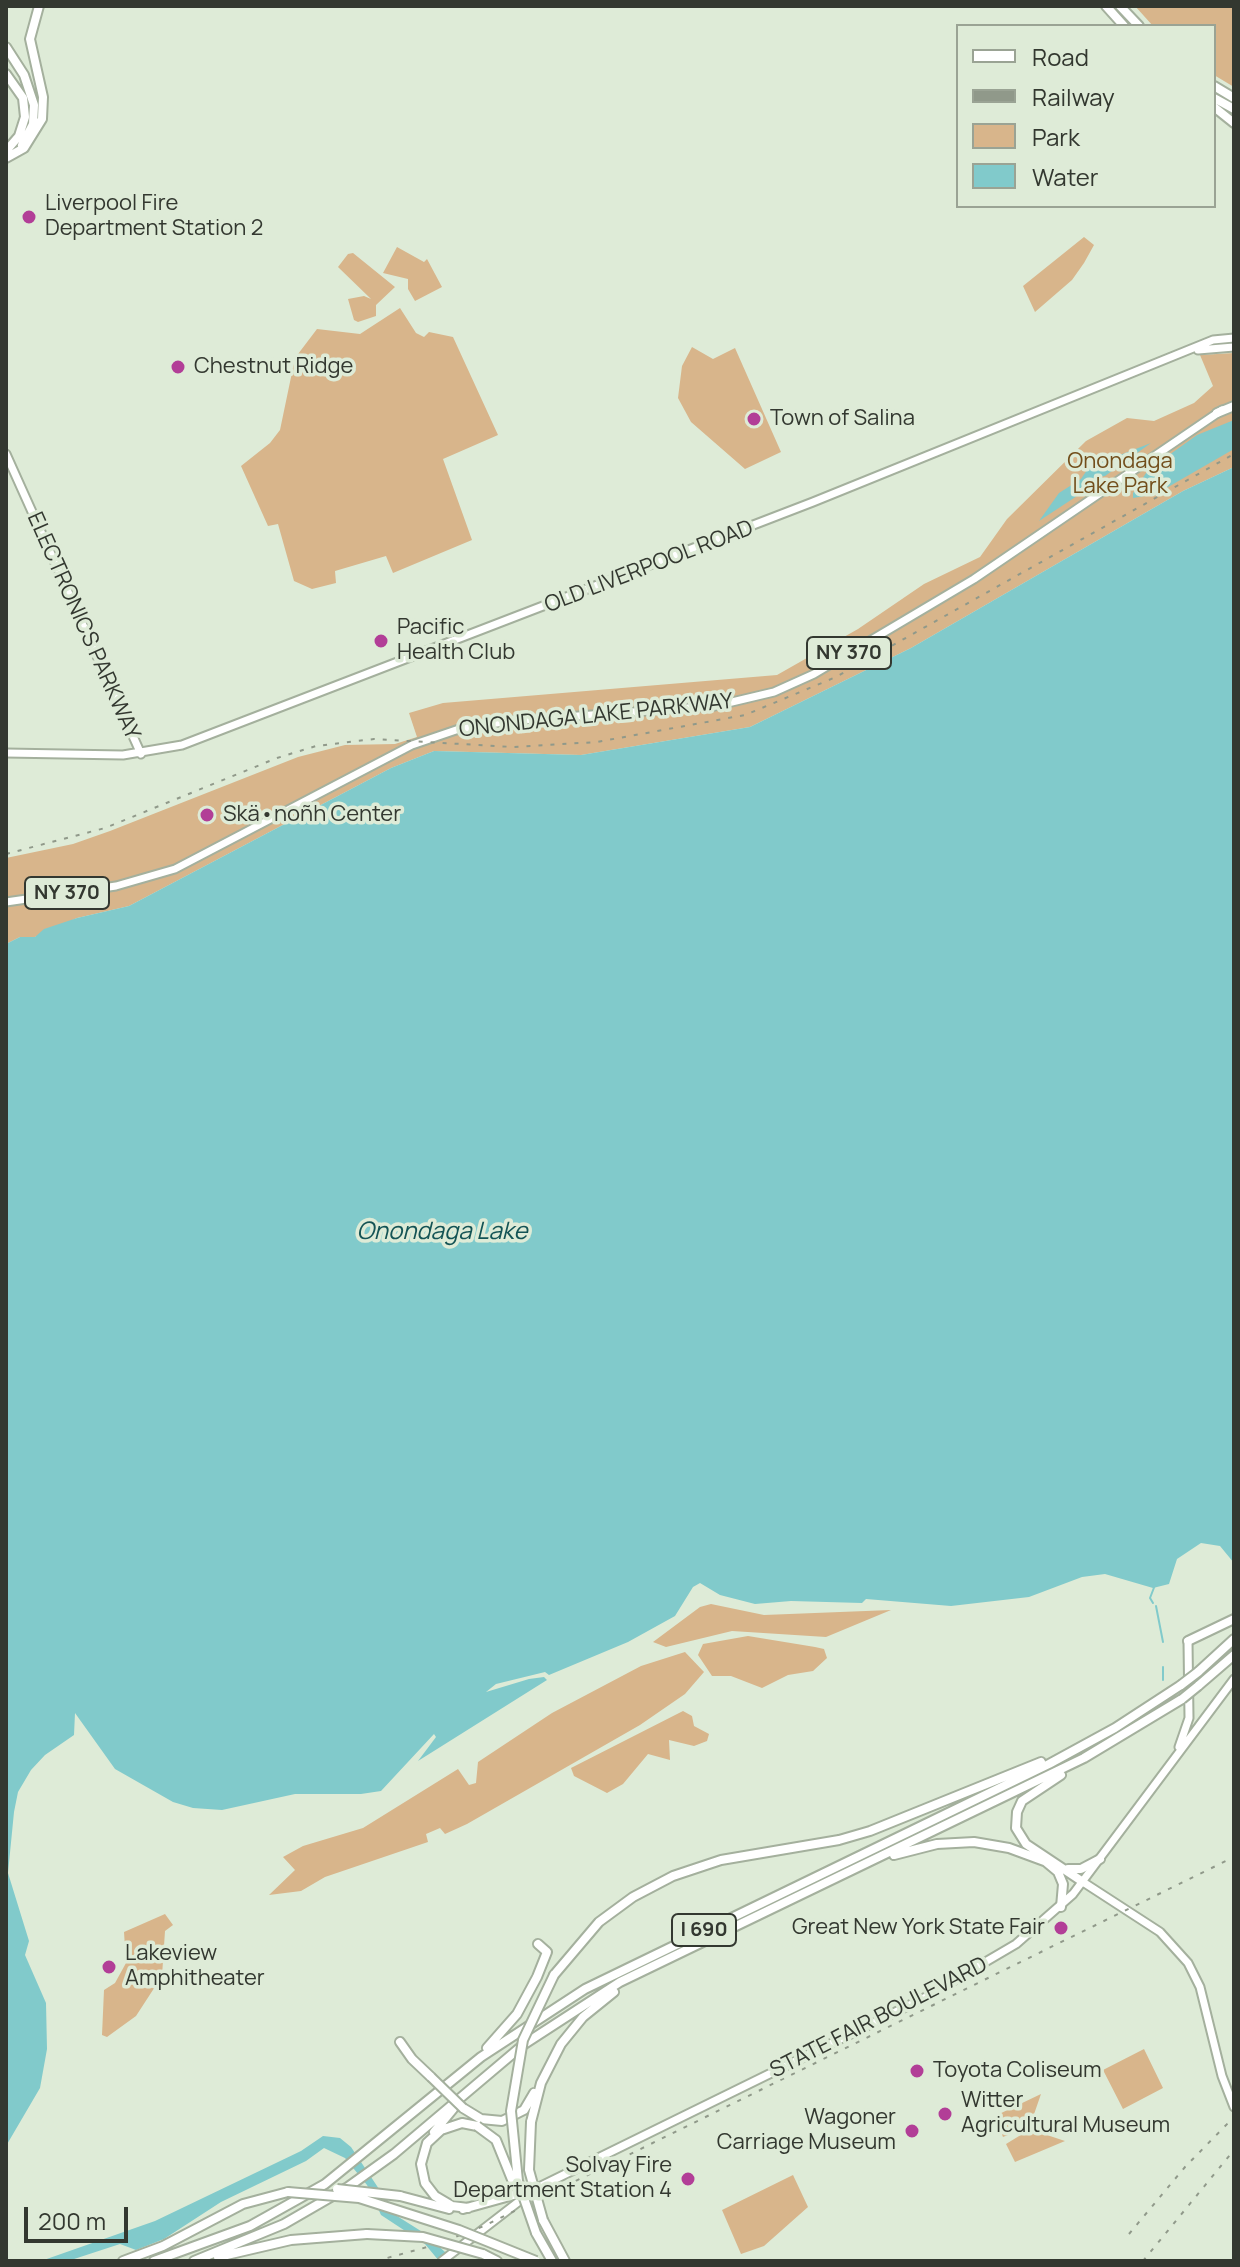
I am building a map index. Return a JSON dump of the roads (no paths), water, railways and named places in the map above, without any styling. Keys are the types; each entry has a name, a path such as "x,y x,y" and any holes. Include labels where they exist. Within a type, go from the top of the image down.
{"highway":[{"path":"6,155 24,148 42,119 43,97 30,39 39,6"},
{"path":"1106,6 1122,24"},
{"path":"1120,6 1137,24"},
{"path":"6,49 24,75 34,105 29,133 6,155"},
{"path":"6,74 23,98 25,117 19,136 6,155"},
{"path":"1216,87 1234,98"},
{"path":"1216,99 1234,109"},
{"path":"1216,109 1234,123"},
{"path":"1217,413 1234,404"},
{"path":"1188,1641 1234,1619"},
{"name":"I 690","path":"154,2261 250,2226 299,2200 364,2155 458,2076 526,2025 608,1977 1072,1751 1135,1717 1198,1672 1234,1639"},
{"name":"I 690","path":"194,2261 284,2224 374,2170 493,2068 587,2001 1128,1734 1186,1701 1198,1686 1234,1655"},
{"path":"1083,1882 1022,1840 1016,1819 1020,1805 1037,1789 1128,1734"},
{"path":"536,2233 518,2181 511,2111 523,2040 554,1975 599,1922 633,1897 673,1876 721,1860 839,1840 870,1831 1072,1751"},
{"path":"868,1864 916,1848 955,1842 1009,1848 1046,1862 1083,1882"},
{"path":"1068,1869 1081,1869 1100,1859"},
{"path":"1046,1862 1058,1872 1063,1884 1061,1907"},
{"path":"458,2076 517,2014 547,1955 538,1944"},
{"path":"400,2042 463,2108 490,2121 517,2115 530,2101 570,2032 602,2000 661,1964"},
{"path":"552,2060 531,2122 529,2170 543,2220 565,2261"},
{"path":"468,2208 443,2202 429,2190 421,2164 427,2143 444,2119 493,2068"},
{"path":"427,2143 446,2127 462,2123 477,2126 493,2136 536,2233 552,2261"},
{"path":"123,2261 163,2246 249,2202 288,2192 338,2189 400,2196 441,2208 468,2208 512,2200 535,2189"},
{"path":"288,2192 359,2198 459,2230 536,2261"},
{"path":"202,2261 291,2240 367,2234 423,2237 497,2261"}],"main road":[{"name":"OLD LIVERPOOL ROAD","path":"6,753 141,754 197,740 436,650 1213,340 1234,338"},
{"path":"1180,355 1234,347"},
{"name":"ONONDAGA LAKE PARKWAY","path":"6,902 116,886 175,869 412,745 459,729 509,721 715,706 774,692 814,674 974,579 1217,413"},
{"name":"ELECTRONICS PARKWAY","path":"6,454 141,754"},
{"path":"1176,1756 1188,1726 1188,1641"},
{"name":"STATE FAIR BOULEVARD","path":"535,2189 965,1977 1016,1944 1061,1907 1083,1882 1234,1679"},
{"path":"1186,1701 1202,1721"},
{"path":"1083,1882 1160,1932 1182,1955 1200,1987 1225,2085 1234,2107"},
{"path":"442,2261 512,2200"}],"water":[{"path":"1234,420 1234,449 1156,494 1133,498 1148,470 1197,435"},
{"path":"1151,443 1105,476 1085,480 1077,496 1039,521 1059,493 1081,479 1089,467"},
{"name":"Onondaga Lake","path":"1234,467 1234,1563 1220,1546 1201,1543 1177,1559 1169,1584 1153,1588 1105,1574 1082,1577 1029,1597 951,1606 866,1599 862,1603 791,1601 755,1604 720,1595 700,1583 693,1587 675,1616 628,1642 549,1675 545,1672 496,1684 486,1692 529,1679 544,1677 547,1680 418,1761 436,1737 434,1734 381,1791 361,1794 295,1794 222,1810 193,1808 173,1802 115,1769 75,1713 74,1735 45,1755 31,1770 18,1792 14,1812 8,1873 29,1941 25,1955 46,2003 47,2049 40,2088 6,2146 6,944 20,937 35,937 44,929 77,918 129,906 391,768 434,751 581,755 750,727 911,648 1183,491"},
{"path":"323,2136 340,2138 351,2147 397,2216 424,2233 455,2261 439,2261 425,2244 381,2215 367,2185 345,2158 324,2148 306,2161 221,2202 164,2239 136,2250 120,2244 68,2261 41,2261 155,2221 301,2151"}],"waterway":[{"path":"1153,1603 1150,1598 1155,1585"},
{"path":"1156,1606 1163,1642"},
{"path":"1163,1667 1163,1680"}],"railway":[{"path":"6,854 105,828 277,758 316,746 374,739 513,747 597,742 745,715 836,677 1234,454"},
{"path":"376,2261 431,2246 484,2226 1234,1857"},
{"path":"1129,2234 1185,2167 1234,2117"},
{"path":"1143,2261 1234,2150"}],"place":[{"name":"Liverpool Fire Department Station 2","path":"29,217"},
{"name":"Chestnut Ridge","path":"178,367"},
{"name":"Town of Salina","path":"754,419"},
{"name":"Pacific Health Club","path":"381,641"},
{"name":"Skä•noñh Center","path":"207,815"},
{"name":"Great New York State Fair","path":"1061,1928"},
{"name":"Lakeview Amphitheater","path":"109,1967"},
{"name":"Toyota Coliseum","path":"917,2071"},
{"name":"Witter Agricultural Museum","path":"945,2114"},
{"name":"Wagoner Carriage Museum","path":"912,2131"},
{"name":"Solvay Fire Department Station 4","path":"688,2179"}],"park label":[{"name":"Onondaga Lake Park","path":"1120,474"}]}
